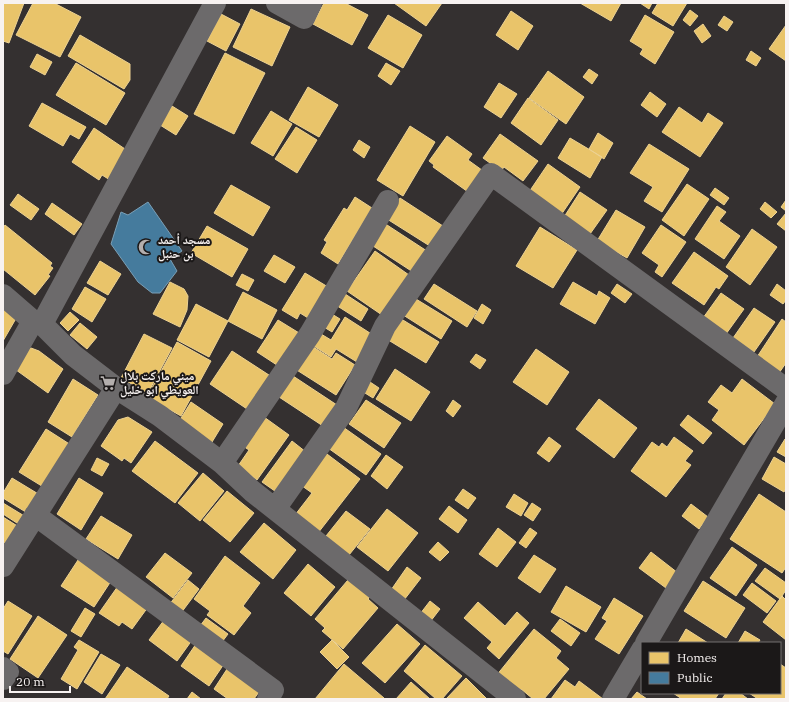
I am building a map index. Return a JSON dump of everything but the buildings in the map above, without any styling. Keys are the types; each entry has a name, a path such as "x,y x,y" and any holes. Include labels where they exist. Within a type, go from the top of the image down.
{"street":[{"path":"3,374 38,323 215,3"},
{"path":"276,3 304,18 311,3"},
{"path":"275,509 346,408 385,326 491,174 786,389"},
{"path":"222,463 310,334 388,201"},
{"path":"3,295 38,323 73,355 116,388 160,416 222,463 252,491 514,699"},
{"path":"3,566 116,388"},
{"path":"647,642 786,403"},
{"path":"35,515 273,690 268,699"},
{"path":"613,699 641,652"},
{"path":"3,668 8,672 3,679"}],"place":[{"name":"مسجد أحمد بن حنبل","path":"146,247"},
{"name":"ميني ماركت بلال العويطي ابو خليل","path":"108,383"}]}
